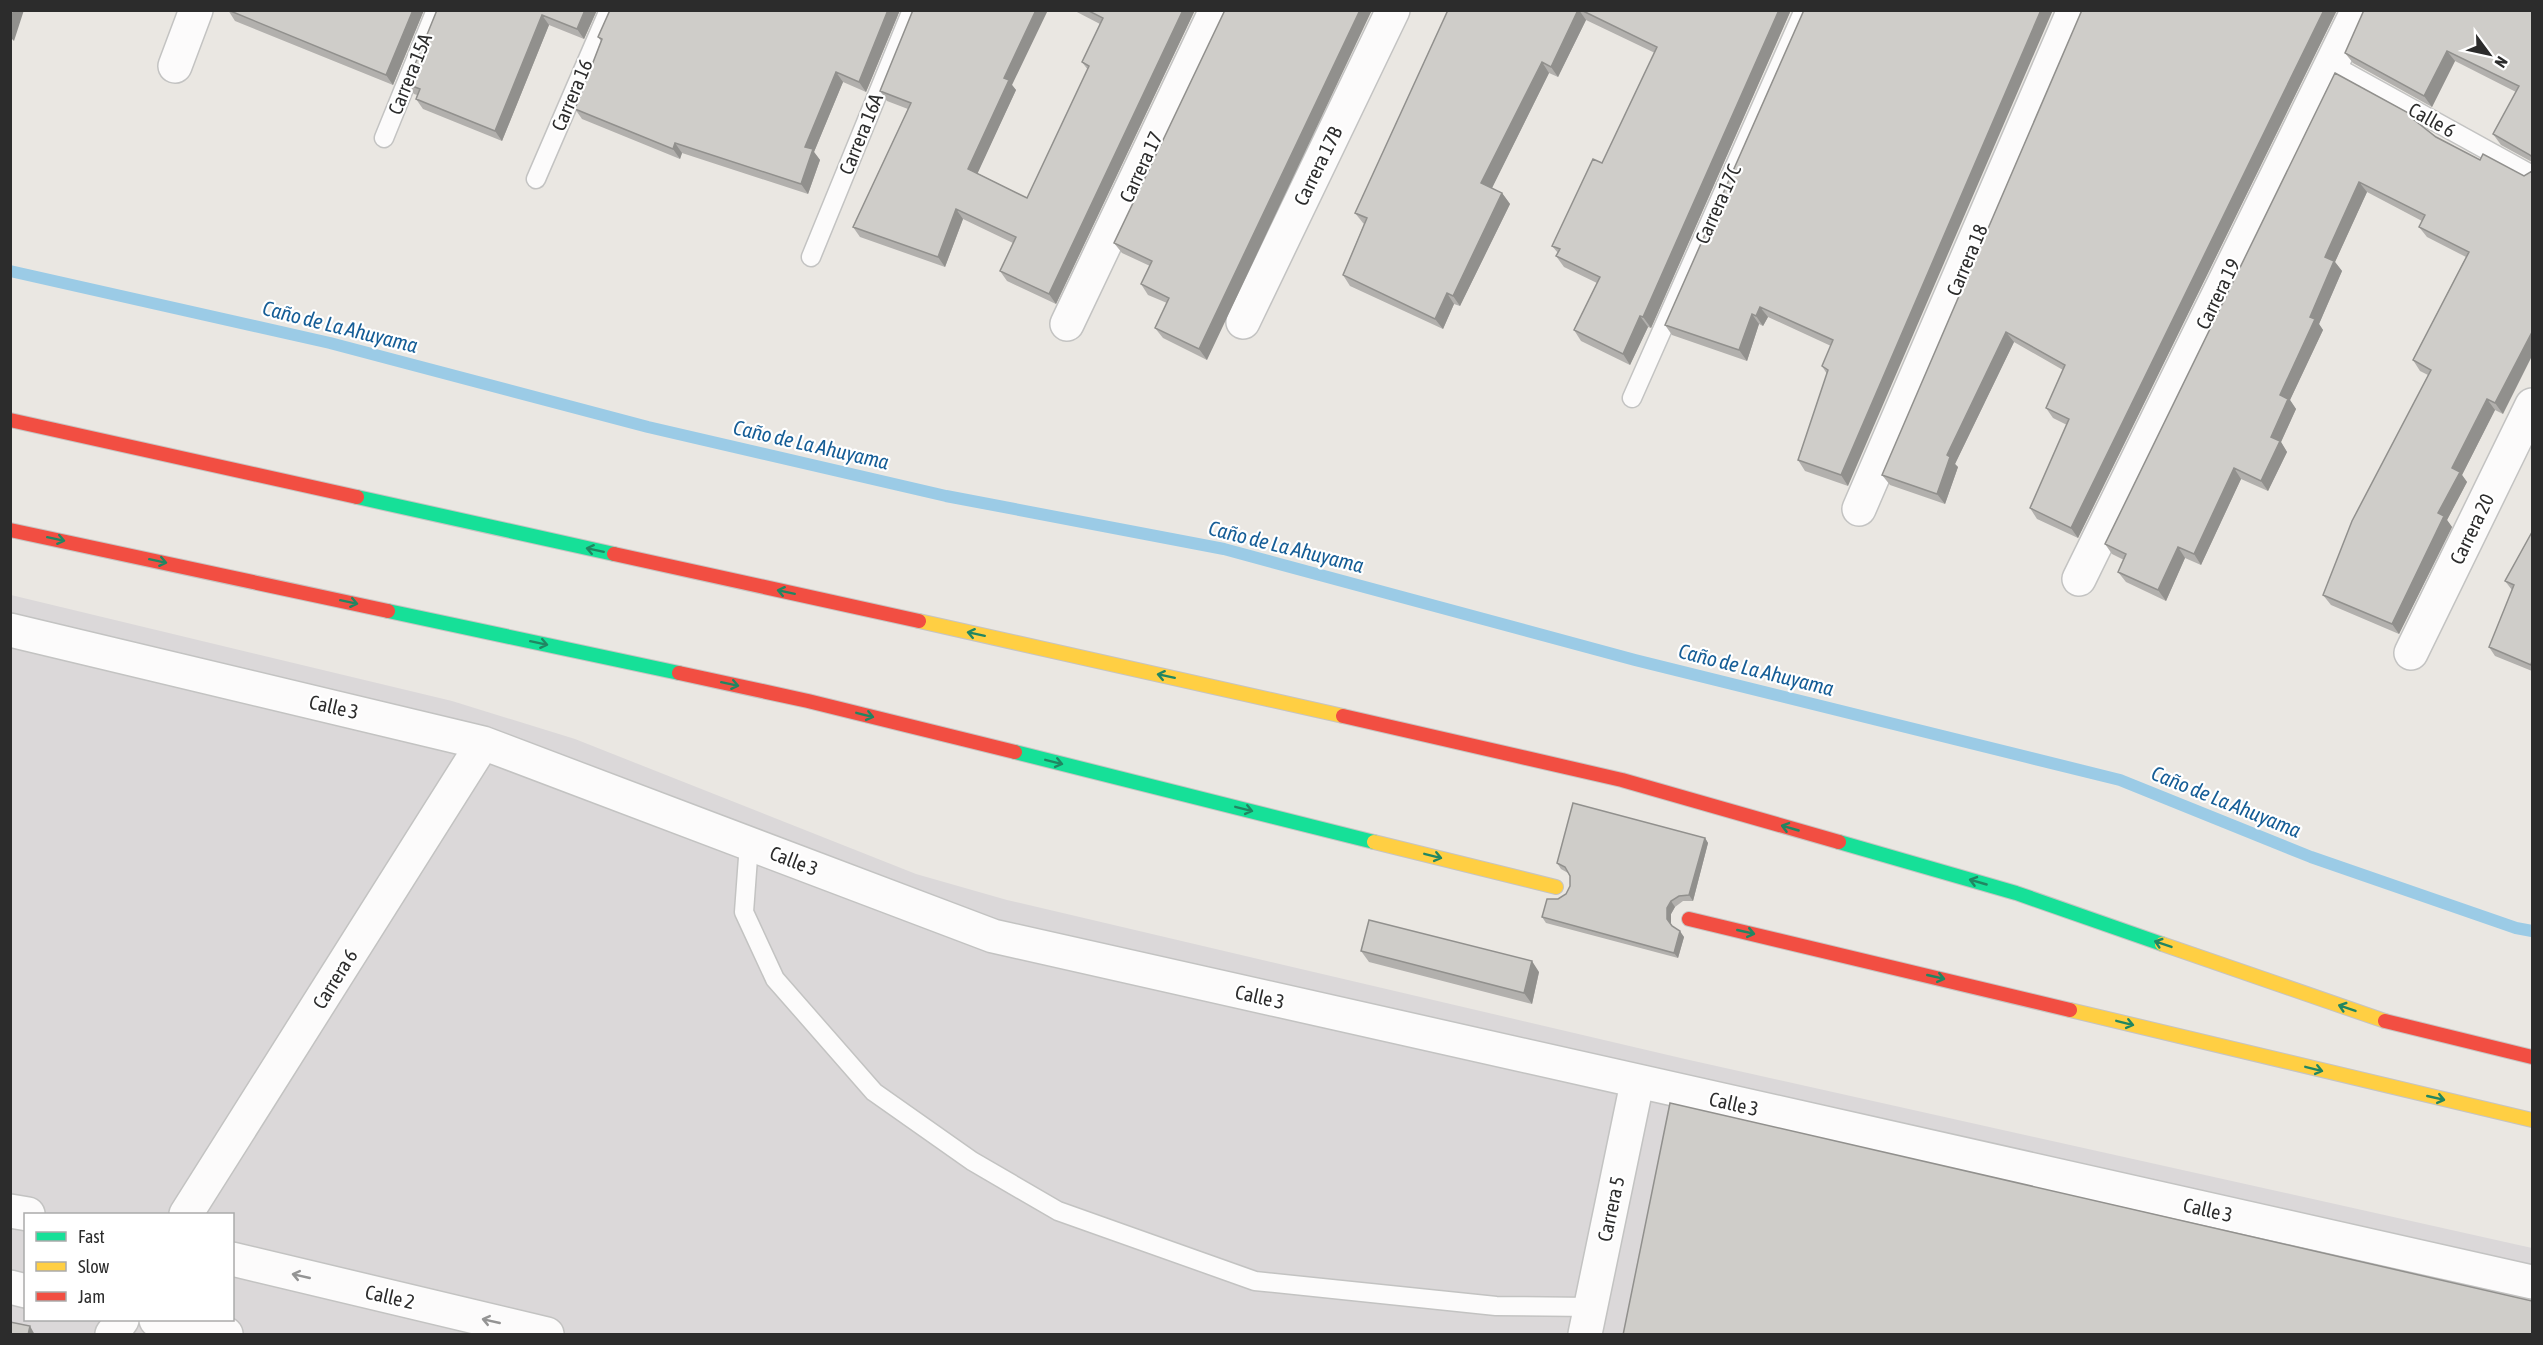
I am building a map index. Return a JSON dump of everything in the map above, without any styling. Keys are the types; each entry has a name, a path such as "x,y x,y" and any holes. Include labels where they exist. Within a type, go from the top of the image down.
{"main road":[{"path":"10,420 1212,686 1623,780 2016,893 2402,1027 2532,1057"},
{"path":"10,530 808,701 1556,887"},
{"path":"1689,919 2532,1120"}],"street":[{"path":"176,66 195,10"},
{"name":"Carrera 17","path":"1066,324 1216,10"},
{"name":"Carrera 17B","path":"1243,322 1393,10"},
{"name":"Carrera 18","path":"1859,509 2074,10"},
{"name":"Carrera 19","path":"2079,579 2358,10"},
{"name":"Carrera 20","path":"2411,653 2532,405"},
{"name":"Calle 3","path":"10,630 483,743 993,936 1637,1083 2532,1282"},
{"name":"Carrera 6","path":"187,1213 483,743"},
{"name":"Carrera 5","path":"1588,1321 1637,1083"},
{"name":"Calle 2","path":"234,1259 547,1335"},
{"path":"112,1335 121,1321"},
{"path":"161,1321 226,1335"}],"lane":[{"name":"Carrera 15A","path":"384,138 435,10"},
{"name":"Carrera 16","path":"536,179 609,10"},
{"name":"Carrera 16A","path":"811,257 912,10"},
{"name":"Carrera 17C","path":"1632,398 1804,10"},
{"name":"Calle 6","path":"2331,64 2532,175"},
{"path":"749,844 744,912 775,979 874,1092 972,1161 1058,1211 1255,1281 1496,1306 1588,1321"}],"shaded area":[{"path":"11,595 452,701 575,739 916,874 1007,900 1685,1059 2532,1248 2532,1334 11,1334"}],"building":[{"path":"228,10 413,10 386,75"},
{"path":"437,10 585,10 577,29 542,15 495,131 416,99 420,89 407,84"},
{"path":"610,10 888,10 859,82 836,72 805,147 813,149 801,184 675,143 673,149 575,109 602,39 598,37"},
{"path":"913,10 1036,10 1004,78 1009,80 968,169 1027,198 1089,66 1082,62 1103,18 1087,10 1183,10 1049,294 1000,271 1016,237 956,209 938,257 853,227 911,103 880,91"},
{"path":"1225,10 1360,10 1199,349 1155,328 1169,298 1141,284 1152,261 1114,243"},
{"path":"1448,10 1578,10 1551,67 1542,62 1481,183 1502,193 1453,296 1447,293 1435,319 1343,275 1367,218 1355,213"},
{"path":"1581,10 1779,10 1643,317 1640,316 1623,354 1574,330 1600,277 1556,256 1560,249 1552,246 1593,159 1602,163 1657,47"},
{"path":"1804,10 2041,10 1841,475 1798,460 1828,370 1822,366 1833,340 1760,307 1756,316 1752,314 1739,350 1665,325"},
{"path":"2082,10 2324,10 2071,528 2030,508 2069,419 2046,408 2065,365 2006,332 1947,455 1950,457 1937,494 1882,475"},
{"path":"2364,10 2532,10 2532,157 2493,134 2519,86 2447,51 2424,96 2345,53"},
{"path":"2335,73 2414,116 2413,119 2436,137 2480,160 2483,154 2524,176 2532,171 2532,332 2495,403 2487,399 2452,468 2460,472 2438,513 2444,516 2392,624 2323,595 2352,521 2431,370 2413,360 2469,252 2419,227 2425,215 2359,182 2325,257 2334,261 2310,317 2315,319 2280,395 2288,399 2271,437 2280,441 2261,481 2234,468 2194,554 2178,547 2158,590 2118,572 2126,554 2105,544"},
{"path":"2532,532 2531,665 2489,647 2514,585 2505,581"},
{"path":"1573,803 1705,838 1689,895 1679,896 1671,901 1667,908 1667,919 1680,931 1674,953 1542,917 1547,899 1558,899 1566,894 1570,886 1570,876 1565,867 1557,863"},
{"path":"1369,920 1532,961 1524,993 1361,951"},
{"path":"1670,1103 2532,1301 2532,1335 1623,1335"},
{"path":"10,1322 30,1326 28,1335 10,1335"}],"waterway":[{"name":"Caño de La Ahuyama","path":"10,271 330,343 648,427 946,496 1224,549 1635,660 2120,780 2311,857 2516,928 2532,931"}],"traffic: fast":[{"path":"357,497 614,554"},
{"path":"388,611 679,673"},
{"path":"1015,752 1374,842"},
{"path":"1839,842 2016,893 2162,944"}],"traffic: slow":[{"path":"919,621 1343,716"},
{"path":"1374,842 1556,887"},
{"path":"2162,944 2385,1021"},
{"path":"2070,1010 2532,1120"}],"traffic: jam":[{"path":"10,420 357,497"},
{"path":"10,530 388,611"},
{"path":"614,554 919,621"},
{"path":"679,673 808,701 1015,752"},
{"path":"1343,716 1622,780 1839,842"},
{"path":"1689,919 2070,1010"},
{"path":"2385,1021 2532,1057"}]}
